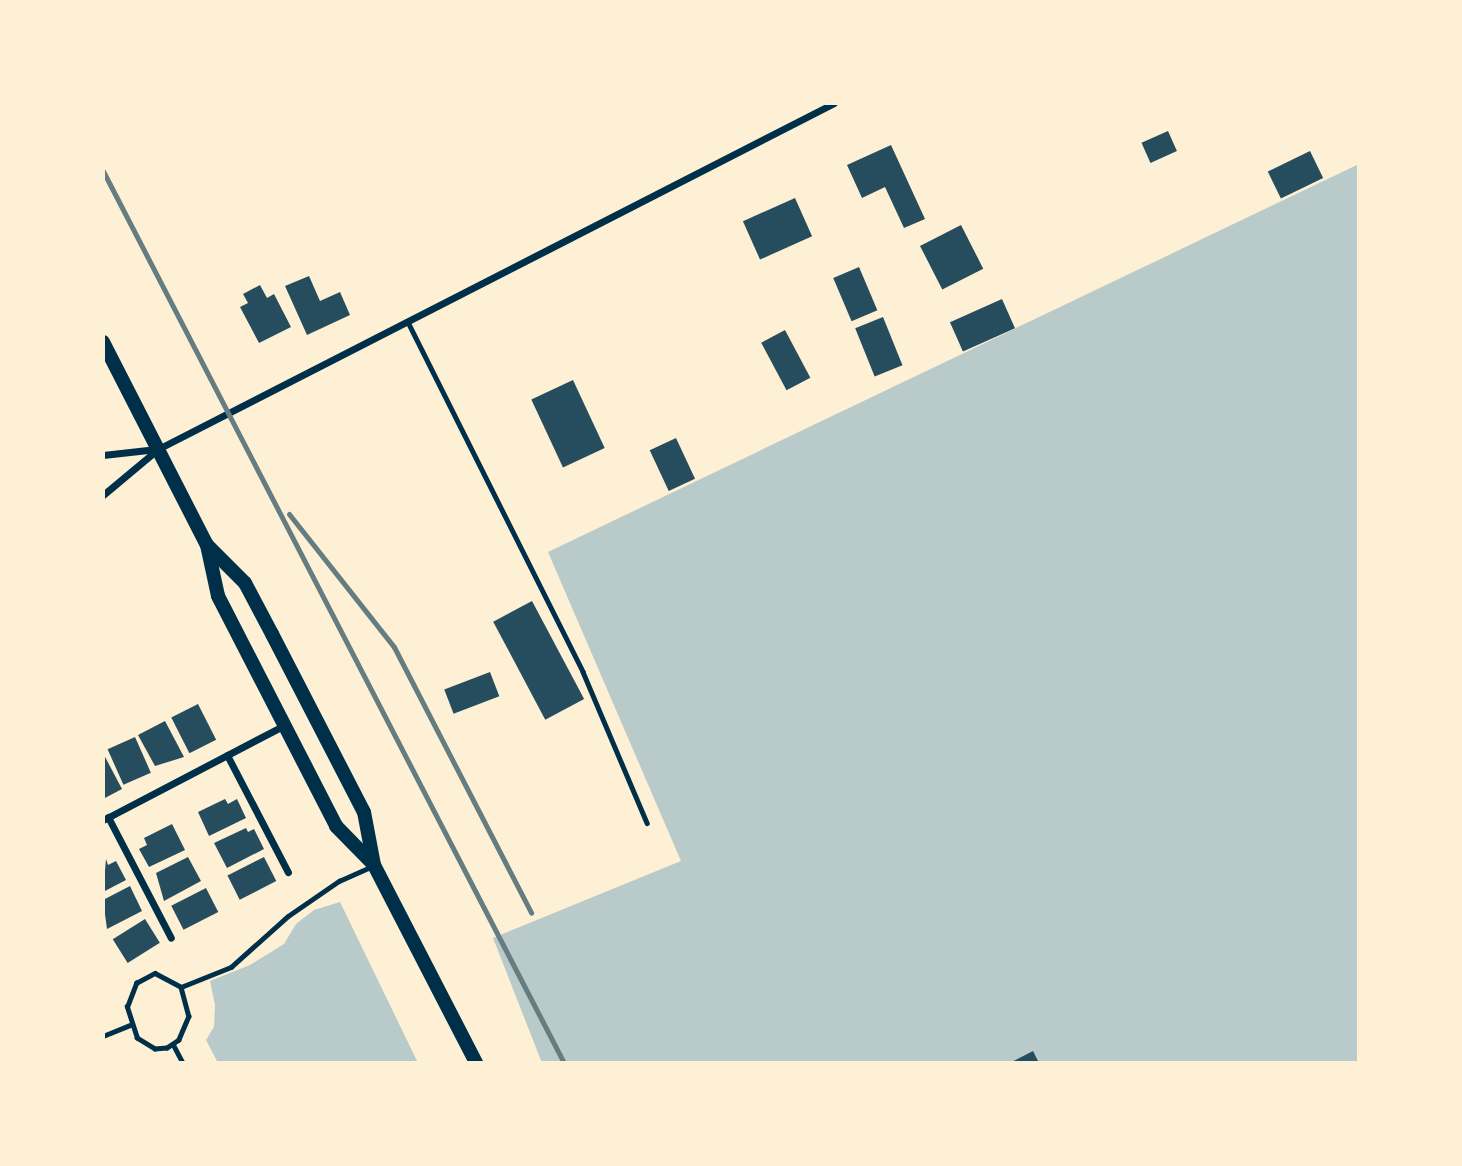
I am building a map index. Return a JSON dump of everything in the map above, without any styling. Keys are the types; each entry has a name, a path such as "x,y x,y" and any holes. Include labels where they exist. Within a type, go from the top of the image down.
{"main road":[{"path":"103,342 208,545 218,597 336,826 374,865"},
{"path":"208,545 245,583 267,624 364,812 374,865 476,1063"}],"street":[{"path":"103,495 158,449 834,103"},
{"path":"103,455 158,449"},
{"path":"171,938 106,818 285,725"},
{"path":"227,755 288,872"}],"lane":[{"path":"408,322 583,672 648,823"},
{"path":"181,987 230,967 288,916 339,881 374,865"},
{"path":"165,974 181,987 189,1016 185,1031 173,1044 155,1049 143,1044 130,1025 130,995 145,976 165,974"},
{"path":"103,1036 130,1025"},
{"path":"173,1044 183,1063"}],"shaded area":[{"path":"1359,164 1359,1063 542,1063 493,938 681,861 548,552"},
{"path":"340,902 418,1063 218,1063 206,1040 214,1027 215,1005 210,981 250,965 284,944 296,924 314,910"}],"building":[{"path":"1168,131 1177,151 1150,163 1142,143"},
{"path":"891,145 925,219 904,228 885,187 862,198 847,165"},
{"path":"1310,151 1323,178 1281,199 1268,172"},
{"path":"795,198 812,236 760,260 743,221"},
{"path":"961,225 983,269 942,290 920,246"},
{"path":"859,267 877,310 852,321 833,278"},
{"path":"309,276 320,301 340,292 350,315 307,335 285,286"},
{"path":"260,285 267,298 274,294 291,327 259,343 240,307 248,303 243,294"},
{"path":"1002,299 1015,328 963,351 950,322"},
{"path":"883,317 902,365 875,376 855,328"},
{"path":"785,330 810,378 787,390 761,343"},
{"path":"573,380 605,448 563,467 531,399"},
{"path":"676,438 695,479 669,491 650,450"},
{"path":"532,601 584,699 545,720 493,622"},
{"path":"490,672 499,696 454,714 444,690"},
{"path":"198,704 216,740 189,753 171,718"},
{"path":"165,721 184,757 155,766 138,735"},
{"path":"135,737 151,773 123,785 108,749"},
{"path":"103,753 122,789 103,799"},
{"path":"225,799 228,804 237,799 246,818 209,836 198,812"},
{"path":"172,824 185,850 149,867 139,849 147,845 144,838"},
{"path":"246,828 248,832 254,829 264,849 227,868 214,843"},
{"path":"188,857 201,881 164,901 156,873"},
{"path":"264,857 276,881 240,900 227,876"},
{"path":"106,859 108,865 116,861 126,880 103,892"},
{"path":"130,886 142,911 107,929 103,900"},
{"path":"206,888 218,912 184,930 171,906"},
{"path":"145,919 160,943 128,963 113,939"},
{"path":"1033,1051 1039,1063 1010,1063"}],"railway":[{"path":"103,171 564,1063"},
{"path":"289,514 394,647 531,913"}]}
